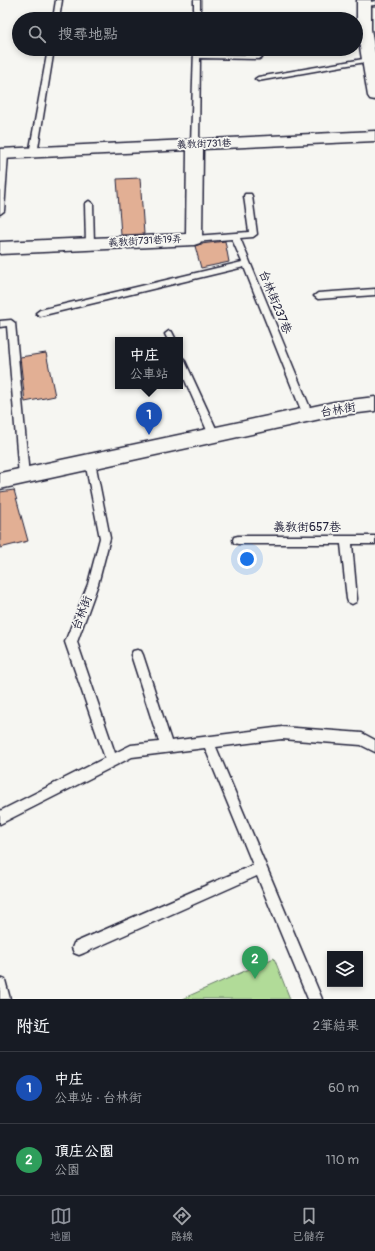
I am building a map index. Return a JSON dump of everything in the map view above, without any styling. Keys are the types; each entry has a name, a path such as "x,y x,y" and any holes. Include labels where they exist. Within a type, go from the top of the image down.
{"street":[{"path":"363,20 368,2"},
{"path":"363,40 369,60 375,96"},
{"name":"義教街731巷","path":"2,154 33,154 195,144 375,136"},
{"name":"義教街731巷19弄","path":"0,248 194,239 195,144"},
{"name":"台林街","path":"0,481 334,409 375,404"}],"lane":[{"path":"57,12 59,0"},
{"path":"197,0 197,12"},
{"path":"33,154 50,56"},
{"path":"195,144 197,56"},
{"path":"247,56 259,57"},
{"path":"258,79 369,60"},
{"path":"0,211 2,154"},
{"path":"194,239 253,234 248,196"},
{"path":"89,204 90,244"},
{"name":"台林街237巷","path":"235,236 308,415"},
{"path":"40,313 246,264"},
{"path":"318,296 375,292"},
{"path":"0,324 11,323 24,476"},
{"path":"183,366 214,435"},
{"name":"台林街","path":"90,462 105,538 93,584 71,642 112,761"},
{"name":"義教街657巷","path":"238,540 375,540"},
{"path":"346,540 352,599"},
{"path":"137,655 167,747"},
{"path":"0,818 131,751 282,733 362,739 375,746"},
{"path":"208,742 315,999"},
{"path":"79,948 260,868"},
{"path":"0,985 3,999"}],"green space":[{"path":"274,958 290,999 182,999"}],"building":[{"path":"140,178 144,234 121,235 117,179"},
{"path":"225,241 229,262 201,268 195,246"},
{"path":"46,353 55,396 25,402 20,357"},
{"path":"14,490 28,541 0,548 0,492"}],"place":[{"name":"中庄","path":"149,435"},
{"name":"頂庄公園","path":"255,979"}]}
